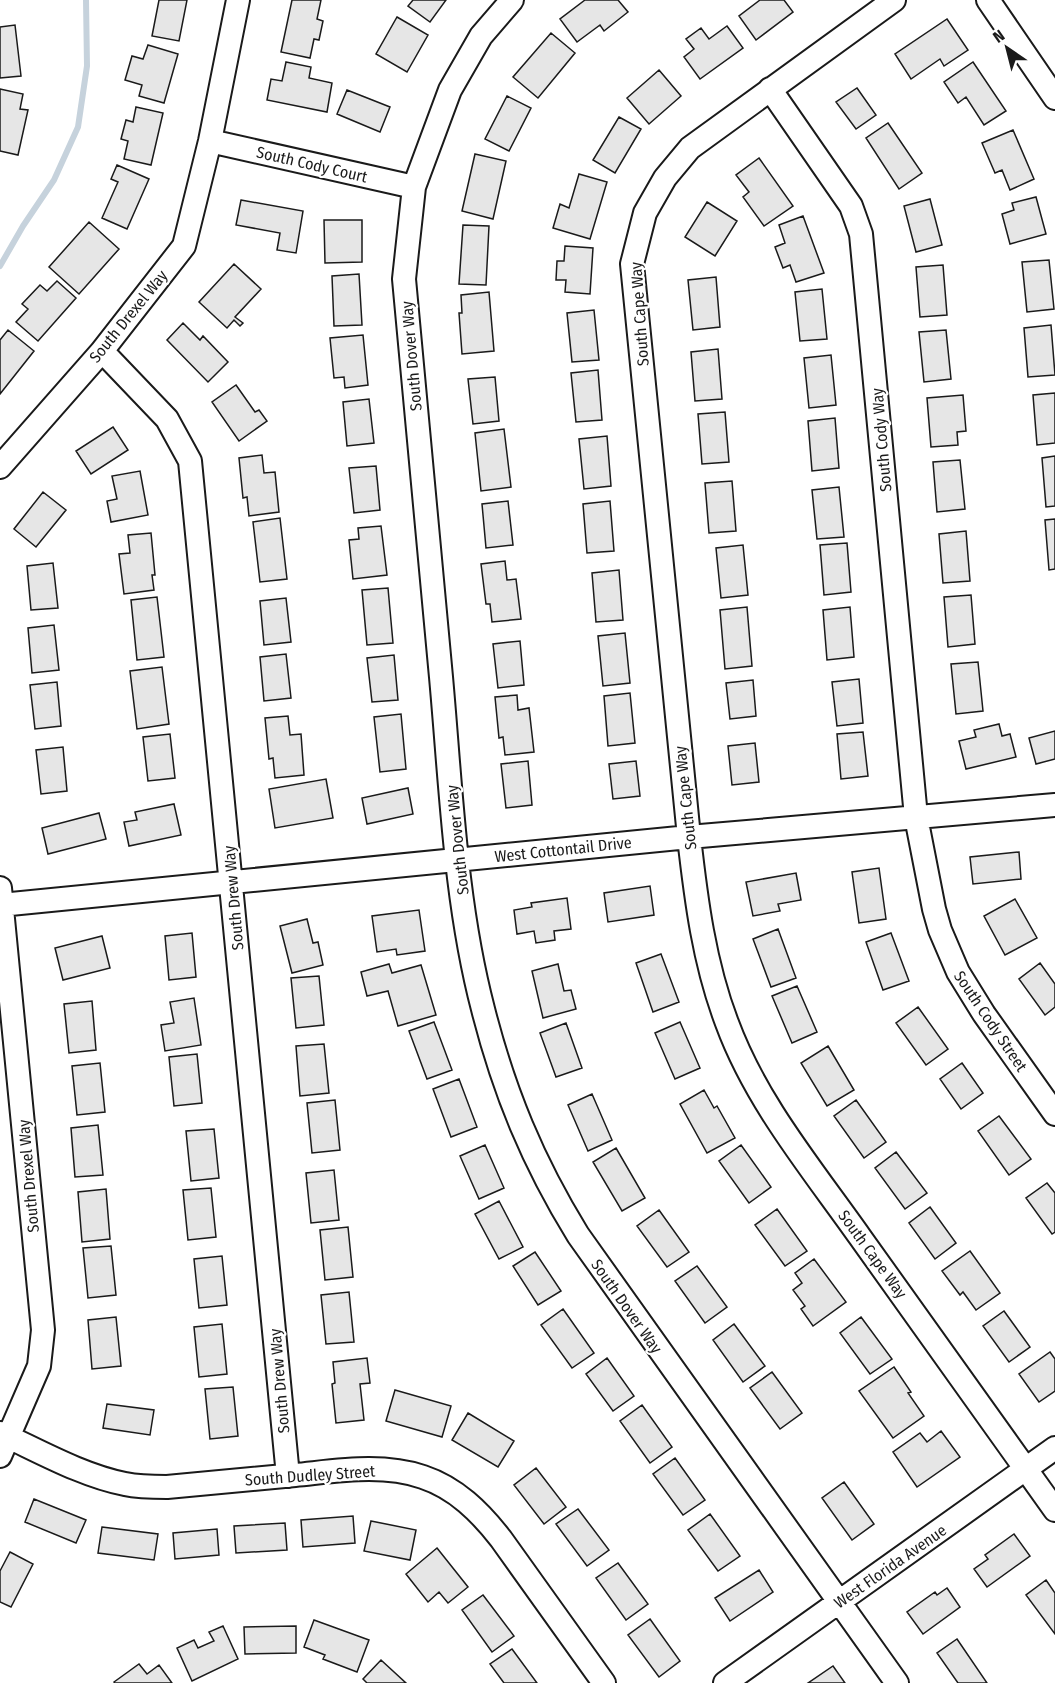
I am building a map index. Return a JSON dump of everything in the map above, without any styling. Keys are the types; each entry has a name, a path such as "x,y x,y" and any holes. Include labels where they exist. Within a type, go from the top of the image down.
{"street":[{"name":"South Drexel Way","path":"0,467 102,351 184,246 210,141 238,0"},
{"name":"South Dover Way","path":"512,0 482,36 450,90 414,187 404,279 458,860 473,964 482,1007 507,1089 540,1170 578,1235 897,1683"},
{"name":"South Cape Way","path":"894,0 690,148 665,178 645,213 632,264 689,837 696,897 714,986 742,1059 787,1135 1055,1510"},
{"path":"988,0 1055,98"},
{"name":"South Cody Way","path":"770,89 851,206 861,234 916,817"},
{"name":"South Cody Court","path":"210,141 414,187"},
{"name":"South Drew Way","path":"102,351 167,419 190,461 288,1476"},
{"name":"West Cottontail Drive","path":"1,899 231,883 689,837 1055,805"},
{"name":"South Cody Street","path":"916,817 934,909 950,957 984,1014 1055,1114"},
{"name":"South Drexel Way","path":"1,899 42,1330 39,1366 3,1442"},
{"name":"South Dudley Street","path":"3,1442 126,1485 166,1487 350,1470 406,1472 433,1481 462,1498 483,1517 604,1683"},
{"name":"West Florida Avenue","path":"725,1683 1055,1448"}],"building":[{"path":"159,0 187,0 179,41 152,36"},
{"path":"292,0 321,0 317,19 323,21 319,40 314,39 310,58 281,52"},
{"path":"413,0 446,0 430,22 408,6"},
{"path":"585,0 618,0 628,12 604,31 600,25 577,42 560,19"},
{"path":"760,0 784,0 793,12 756,40 739,16"},
{"path":"397,17 428,35 407,72 376,54"},
{"path":"947,19 968,50 944,66 940,59 911,79 895,54"},
{"path":"15,25 21,76 0,78 0,27"},
{"path":"727,26 743,48 700,79 684,57 694,49 686,39 701,28 709,39"},
{"path":"551,33 575,53 538,98 513,77"},
{"path":"148,45 178,54 164,103 139,96 142,85 125,80 132,56 143,59"},
{"path":"286,62 311,67 309,78 332,83 327,112 267,100 271,79 282,81"},
{"path":"973,62 1006,111 984,125 966,97 958,103 944,82"},
{"path":"659,70 681,96 649,124 627,98"},
{"path":"857,88 876,115 856,129 836,102"},
{"path":"0,89 23,94 20,109 28,110 18,155 0,151"},
{"path":"347,90 390,107 380,132 337,114"},
{"path":"507,96 531,108 509,151 485,139"},
{"path":"136,107 163,113 151,165 124,159 128,141 121,139 126,120 133,122"},
{"path":"619,117 641,129 615,173 593,160"},
{"path":"888,123 922,173 899,189 866,138"},
{"path":"1013,130 1034,179 1010,190 1002,170 995,173 982,143"},
{"path":"475,154 506,161 493,219 462,211"},
{"path":"759,158 793,206 764,226 743,197 749,192 736,175"},
{"path":"117,165 149,179 127,229 102,218 118,182 111,179"},
{"path":"579,174 607,182 590,239 553,228 560,204 569,208"},
{"path":"1036,197 1046,234 1010,244 1002,214 1014,210 1012,203"},
{"path":"930,199 942,245 916,252 904,206"},
{"path":"241,200 303,211 296,253 277,250 280,233 236,225"},
{"path":"707,202 737,221 715,256 685,237"},
{"path":"803,216 824,273 796,282 790,265 783,268 775,247 785,243 779,225"},
{"path":"324,220 362,220 362,262 325,263"},
{"path":"89,222 119,249 79,294 49,267"},
{"path":"463,225 489,226 486,285 459,284"},
{"path":"565,246 593,248 590,294 565,292 566,280 556,280 557,261 564,261"},
{"path":"1049,260 1054,309 1027,312 1022,262"},
{"path":"234,264 261,289 235,317 243,323 240,326 234,320 227,328 199,302"},
{"path":"943,265 947,315 920,317 916,267"},
{"path":"359,274 362,325 334,326 332,276"},
{"path":"716,277 720,327 693,330 688,280"},
{"path":"57,281 76,298 38,341 16,322 28,309 22,304 40,285 47,291"},
{"path":"822,289 827,339 800,341 795,292"},
{"path":"489,292 494,351 462,354 459,313 462,313 461,295"},
{"path":"594,310 599,360 572,362 567,313"},
{"path":"183,323 200,340 203,336 228,362 208,382 167,340"},
{"path":"1051,325 1055,375 1028,377 1024,328"},
{"path":"8,330 34,351 0,394 0,340"},
{"path":"946,330 951,379 924,382 919,332"},
{"path":"363,335 368,385 345,388 344,377 334,378 330,338"},
{"path":"718,349 722,399 695,401 691,352"},
{"path":"831,355 836,405 809,408 804,358"},
{"path":"598,370 602,420 576,422 571,373"},
{"path":"495,377 499,421 473,424 468,379"},
{"path":"236,385 255,412 259,410 267,421 239,441 212,402"},
{"path":"1055,393 1055,443 1037,445 1033,395"},
{"path":"963,395 966,431 957,432 958,445 931,447 927,398"},
{"path":"369,399 374,443 347,446 343,402"},
{"path":"725,412 729,462 702,464 698,414"},
{"path":"835,418 839,468 812,471 808,421"},
{"path":"113,427 128,450 91,474 76,451"},
{"path":"504,429 511,487 481,491 475,433"},
{"path":"607,436 611,486 584,489 579,439"},
{"path":"262,455 264,473 275,472 279,512 249,516 247,497 243,498 239,458"},
{"path":"1055,456 1055,506 1046,507 1042,458"},
{"path":"960,460 965,509 937,512 933,462"},
{"path":"376,466 380,510 354,513 349,468"},
{"path":"140,471 148,515 111,522 107,501 117,499 112,476"},
{"path":"732,481 736,531 709,533 705,483"},
{"path":"839,487 844,537 817,539 812,490"},
{"path":"43,492 66,510 36,547 14,529"},
{"path":"508,501 513,545 486,548 482,504"},
{"path":"610,501 614,551 587,553 583,504"},
{"path":"280,518 287,579 260,582 253,522"},
{"path":"1055,519 1055,569 1049,570 1045,520"},
{"path":"381,526 387,575 353,579 349,540 359,539 358,528"},
{"path":"966,531 970,581 943,583 939,534"},
{"path":"151,533 154,590 124,594 119,554 130,553 128,535"},
{"path":"847,543 851,592 824,595 820,545"},
{"path":"743,545 748,595 721,598 716,548"},
{"path":"505,561 507,580 516,579 521,619 492,622 490,604 486,604 481,564"},
{"path":"53,563 58,608 31,610 27,566"},
{"path":"619,570 623,620 596,622 592,573"},
{"path":"388,588 393,643 367,645 362,590"},
{"path":"971,595 975,644 948,647 944,597"},
{"path":"157,597 164,657 137,660 131,600"},
{"path":"286,598 291,642 264,645 260,601"},
{"path":"747,607 752,666 725,669 720,610"},
{"path":"850,607 854,657 827,660 823,610"},
{"path":"54,625 59,670 32,673 28,628"},
{"path":"625,633 630,683 603,686 598,636"},
{"path":"520,641 524,685 498,688 493,644"},
{"path":"286,654 291,698 264,701 260,657"},
{"path":"394,655 398,700 372,702 367,658"},
{"path":"978,662 983,711 956,714 951,664"},
{"path":"162,667 169,724 137,729 130,671"},
{"path":"859,679 863,723 837,726 832,682"},
{"path":"753,680 756,716 730,719 726,683"},
{"path":"57,682 61,726 35,729 30,685"},
{"path":"630,693 635,743 608,746 604,696"},
{"path":"517,695 518,710 529,708 534,752 505,755 503,737 499,738 495,697"},
{"path":"401,714 406,769 380,772 374,717"},
{"path":"288,716 290,735 301,734 304,775 275,778 273,758 269,759 265,718"},
{"path":"999,724 1002,736 1010,734 1016,757 966,769 959,741 976,737 974,730"},
{"path":"1055,731 1055,759 1036,764 1029,738"},
{"path":"863,732 868,776 841,779 837,734"},
{"path":"170,734 175,778 148,781 143,737"},
{"path":"755,743 759,782 732,785 728,746"},
{"path":"63,747 67,791 41,794 36,750"},
{"path":"528,761 532,805 506,808 501,764"},
{"path":"636,761 640,796 613,799 609,764"},
{"path":"326,779 333,818 275,828 269,789"},
{"path":"408,788 413,814 367,824 362,798"},
{"path":"174,804 181,835 129,846 124,822 137,820 135,812"},
{"path":"99,813 106,839 48,854 42,828"},
{"path":"1019,852 1021,879 973,884 970,857"},
{"path":"879,868 886,919 859,923 852,872"},
{"path":"796,873 801,900 778,904 780,911 753,916 746,882"},
{"path":"650,886 654,915 608,922 604,893"},
{"path":"567,898 571,929 554,931 555,940 536,943 534,931 517,934 514,910 532,907 531,903"},
{"path":"1015,899 1037,938 1005,955 984,916"},
{"path":"419,910 425,951 397,955 396,949 377,952 372,916"},
{"path":"307,919 313,943 318,942 323,965 292,973 280,926"},
{"path":"778,929 796,978 771,987 753,939"},
{"path":"192,933 196,977 169,980 165,936"},
{"path":"891,933 909,981 883,990 866,942"},
{"path":"102,936 110,968 63,980 55,948"},
{"path":"661,954 679,1002 653,1012 636,963"},
{"path":"1040,963 1055,984 1055,1007 1045,1015 1019,979"},
{"path":"389,964 392,973 421,965 436,1015 398,1026 388,991 367,996 361,972"},
{"path":"558,964 564,991 571,990 576,1009 543,1018 532,971"},
{"path":"319,976 324,1025 296,1028 291,978"},
{"path":"797,986 817,1032 792,1043 772,996"},
{"path":"194,998 201,1045 165,1051 161,1025 174,1023 170,1002"},
{"path":"92,1001 96,1050 69,1053 64,1004"},
{"path":"918,1007 948,1049 926,1065 896,1023"},
{"path":"434,1022 452,1070 427,1079 409,1031"},
{"path":"680,1022 700,1068 675,1079 655,1033"},
{"path":"566,1023 582,1068 556,1077 540,1033"},
{"path":"324,1044 329,1093 300,1096 296,1046"},
{"path":"828,1046 854,1090 827,1106 801,1063"},
{"path":"197,1054 202,1103 174,1106 169,1057"},
{"path":"100,1063 105,1112 77,1115 72,1066"},
{"path":"962,1063 983,1093 961,1109 940,1079"},
{"path":"459,1079 477,1127 451,1137 433,1089"},
{"path":"704,1090 714,1108 717,1106 735,1138 707,1153 680,1104"},
{"path":"592,1094 612,1140 588,1151 568,1105"},
{"path":"335,1100 340,1150 312,1153 307,1103"},
{"path":"856,1100 886,1142 864,1158 834,1116"},
{"path":"999,1116 1031,1159 1009,1175 978,1131"},
{"path":"98,1125 103,1175 75,1177 71,1128"},
{"path":"214,1129 219,1178 191,1181 186,1131"},
{"path":"485,1145 504,1188 479,1199 460,1156"},
{"path":"741,1145 771,1187 749,1203 719,1161"},
{"path":"616,1148 645,1198 622,1211 593,1162"},
{"path":"896,1152 927,1193 905,1209 875,1168"},
{"path":"334,1170 339,1220 311,1223 306,1173"},
{"path":"1047,1183 1055,1193 1055,1232 1052,1234 1026,1198"},
{"path":"211,1188 216,1237 188,1240 183,1190"},
{"path":"106,1189 110,1239 82,1242 78,1192"},
{"path":"499,1201 523,1247 499,1259 475,1214"},
{"path":"930,1207 956,1243 935,1259 909,1223"},
{"path":"777,1209 807,1251 785,1266 755,1225"},
{"path":"659,1210 689,1252 667,1267 637,1226"},
{"path":"348,1227 353,1277 325,1280 320,1230"},
{"path":"111,1246 116,1295 88,1298 83,1248"},
{"path":"970,1251 1000,1293 976,1310 963,1292 960,1295 942,1271"},
{"path":"535,1252 561,1291 538,1305 513,1266"},
{"path":"222,1256 227,1305 199,1308 194,1259"},
{"path":"814,1259 846,1302 813,1326 801,1309 805,1306 793,1290 802,1283 795,1273"},
{"path":"697,1266 727,1307 705,1323 675,1281"},
{"path":"349,1292 354,1342 326,1344 321,1295"},
{"path":"563,1309 594,1353 572,1368 541,1325"},
{"path":"1004,1311 1030,1347 1009,1362 983,1326"},
{"path":"116,1317 121,1366 92,1369 88,1320"},
{"path":"861,1317 892,1359 870,1374 840,1333"},
{"path":"222,1324 227,1374 199,1377 194,1327"},
{"path":"734,1324 765,1366 743,1382 713,1340"},
{"path":"1050,1352 1055,1359 1055,1391 1039,1402 1019,1374"},
{"path":"367,1358 370,1383 360,1384 364,1420 336,1423 332,1384 335,1383 333,1362"},
{"path":"607,1358 634,1396 613,1411 586,1374"},
{"path":"894,1367 924,1416 893,1438 859,1391"},
{"path":"772,1372 802,1413 780,1429 750,1388"},
{"path":"233,1387 238,1436 210,1439 205,1389"},
{"path":"395,1390 451,1406 442,1437 386,1421"},
{"path":"107,1404 154,1410 150,1435 103,1428"},
{"path":"642,1405 672,1447 650,1463 620,1421"},
{"path":"468,1413 514,1441 498,1467 452,1440"},
{"path":"941,1431 960,1457 917,1487 893,1452 920,1433 927,1442"},
{"path":"675,1458 705,1500 683,1515 653,1474"},
{"path":"536,1468 566,1507 544,1524 514,1485"},
{"path":"844,1482 874,1524 852,1540 822,1498"},
{"path":"34,1499 86,1520 76,1543 25,1522"},
{"path":"578,1509 609,1550 587,1566 556,1524"},
{"path":"710,1514 740,1556 718,1571 688,1530"},
{"path":"353,1516 355,1543 303,1547 301,1520"},
{"path":"371,1521 416,1530 410,1560 364,1551"},
{"path":"285,1523 287,1550 236,1553 234,1526"},
{"path":"102,1527 158,1534 154,1560 98,1553"},
{"path":"217,1529 219,1555 175,1559 173,1533"},
{"path":"1014,1534 1030,1556 987,1587 974,1569 988,1559 985,1555"},
{"path":"437,1548 468,1587 448,1603 439,1592 428,1602 406,1574"},
{"path":"10,1552 33,1564 11,1607 0,1602 0,1571"},
{"path":"618,1563 648,1604 626,1620 596,1578"},
{"path":"759,1570 773,1592 730,1621 715,1598"},
{"path":"1046,1580 1055,1593 1055,1634 1026,1595"},
{"path":"947,1588 960,1607 923,1634 907,1612 935,1592 937,1595"},
{"path":"483,1595 514,1636 492,1652 462,1610"},
{"path":"650,1619 680,1661 659,1677 628,1635"},
{"path":"314,1620 369,1640 357,1672 323,1659 325,1655 304,1647"},
{"path":"223,1626 238,1659 192,1681 177,1648 194,1640 198,1648 214,1641 209,1632"},
{"path":"296,1626 296,1653 245,1654 244,1627"},
{"path":"957,1639 987,1683 958,1683 937,1653"},
{"path":"512,1649 537,1683 504,1683 490,1664"},
{"path":"381,1660 406,1683 367,1683 363,1679"},
{"path":"139,1664 147,1674 159,1665 172,1683 114,1682"},
{"path":"833,1666 845,1683 808,1683"}],"waterway":[{"path":"0,266 54,180 78,127 87,66 86,0"}]}
